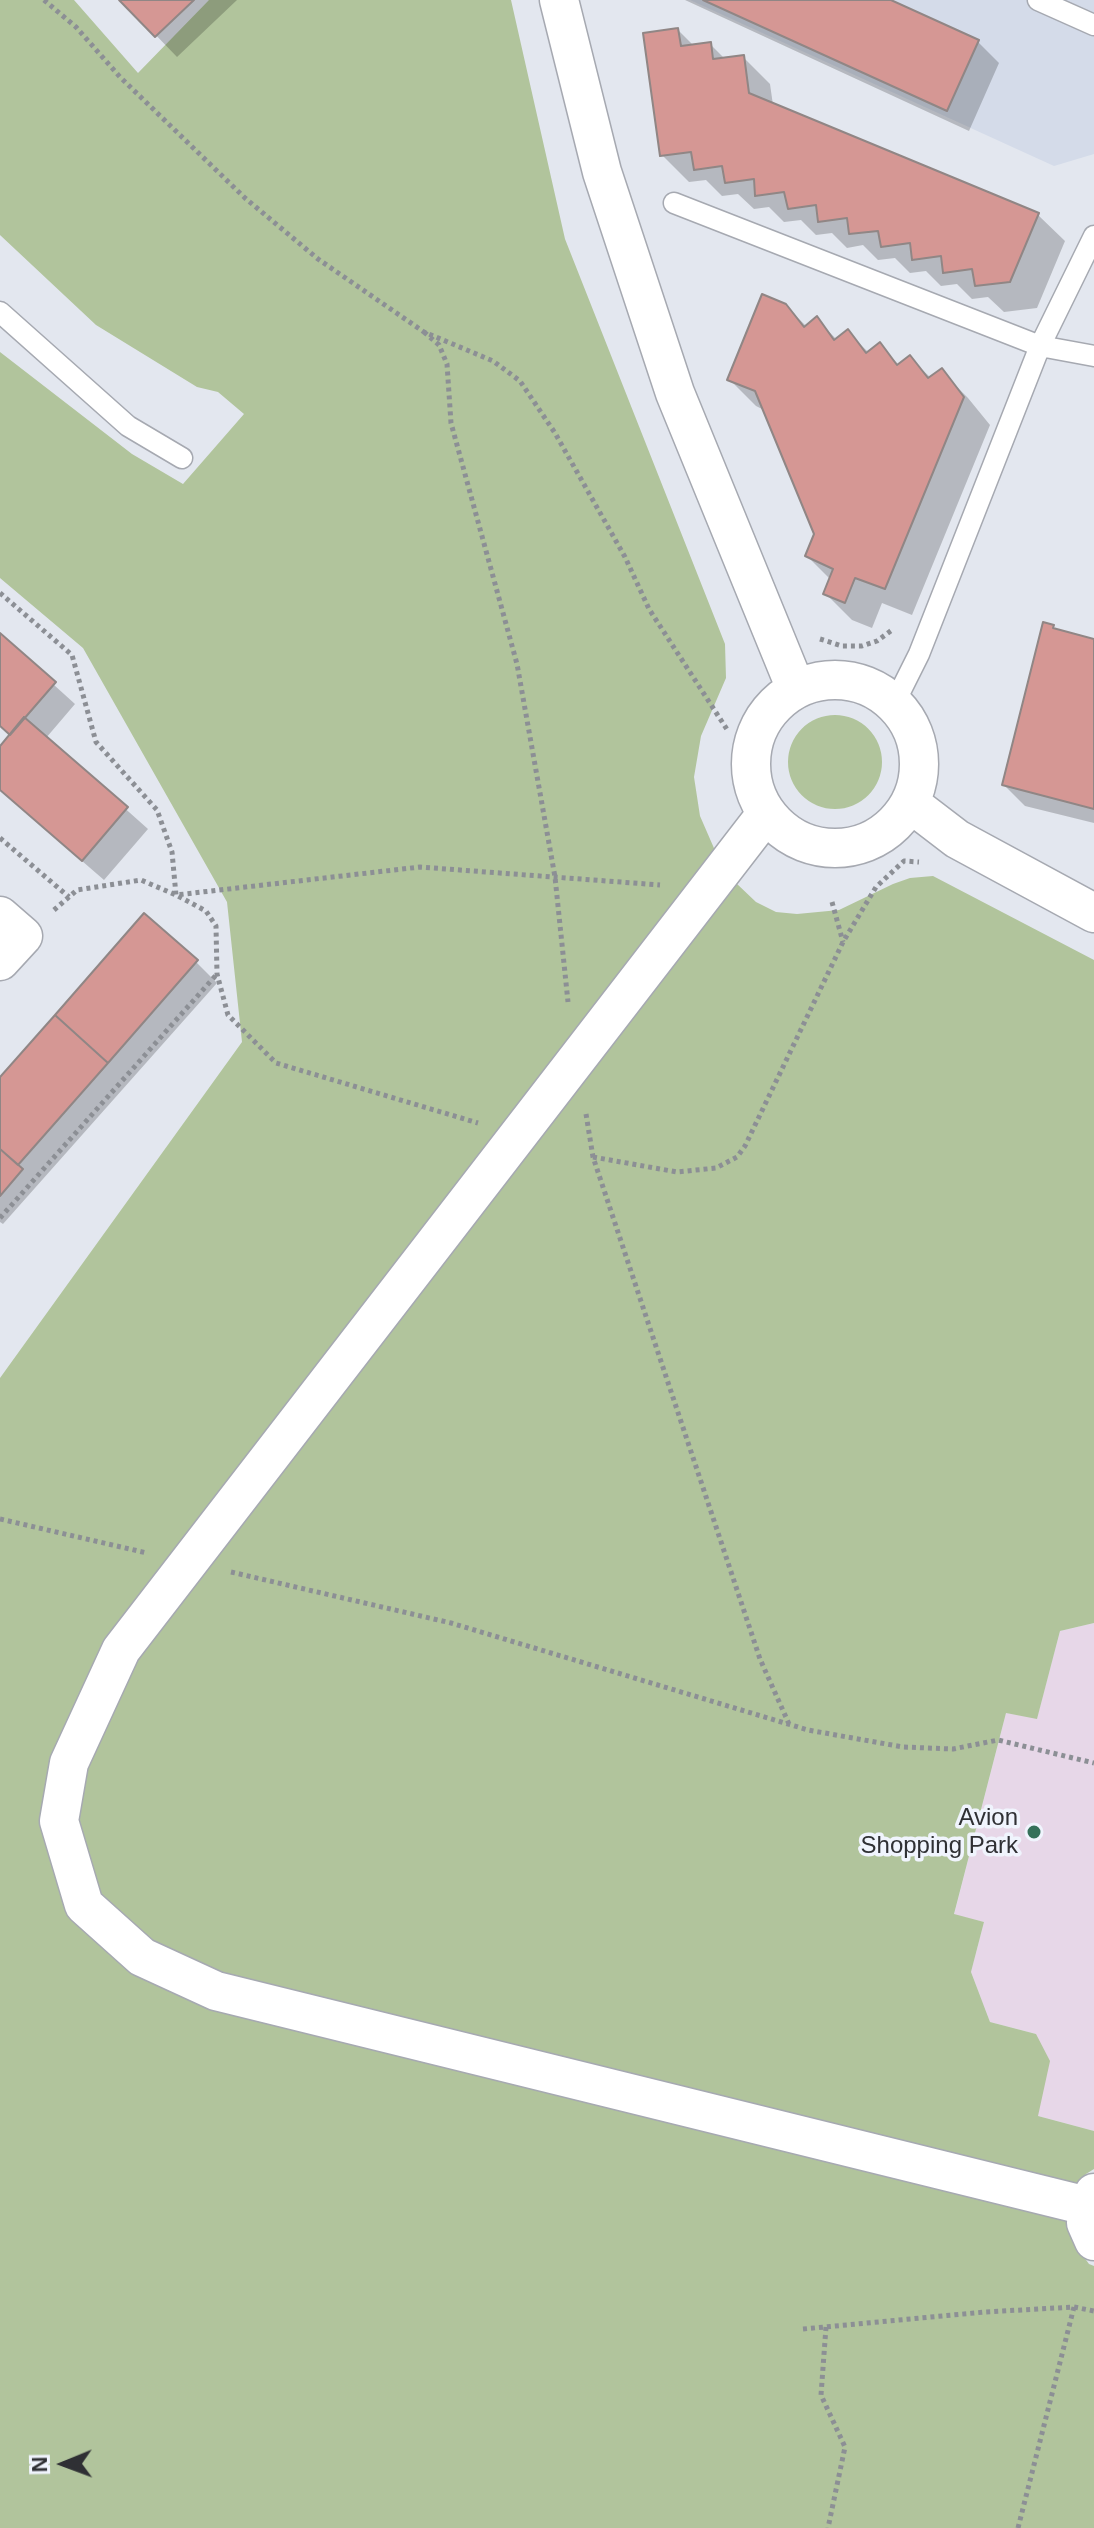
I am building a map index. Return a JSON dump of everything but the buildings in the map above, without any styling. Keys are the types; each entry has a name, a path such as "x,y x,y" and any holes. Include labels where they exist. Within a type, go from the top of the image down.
{"street":[{"path":"559,0 602,172 675,393 796,689"},
{"path":"820,681 847,681 872,688 894,704 910,725 918,751 918,777 910,803 893,826 869,842 841,849 813,846 786,834 766,814 754,787 750,759 757,731 773,707 796,689 820,681"},
{"path":"910,803 957,839 1094,913"},
{"path":"766,814 121,1650 69,1763 59,1821 84,1905 142,1957 216,1991 1092,2213"}],"lane":[{"path":"1038,0 1094,25"},
{"path":"674,203 1040,346 1094,356"},
{"path":"894,704 919,654 1040,346 1094,236"},
{"path":"0,312 128,426 182,458"}],"path":[{"path":"44,0 76,27 120,77 245,198 318,259 439,345 447,364 451,423 517,664 555,877 577,1059 593,1157 760,1659 789,1724"},
{"path":"424,332 493,361 520,381 570,460 625,557 649,609 728,731"},
{"path":"0,593 72,655 96,742 157,810 172,852 176,895"},
{"path":"815,635 825,643 862,646 891,632 912,600 937,609"},
{"path":"0,838 69,897"},
{"path":"593,1157 677,1172 716,1168 737,1157 843,942 876,887 904,861 928,862"},
{"path":"176,895 420,867 662,885"},
{"path":"8,937 77,890 141,880 206,911 216,926 217,974 228,1015 276,1063 481,1124"},
{"path":"832,902 843,942"},
{"path":"0,1218 217,974"},
{"path":"0,1519 451,1623 808,1730 903,1747 953,1749 998,1740 1094,1763"},
{"path":"803,2329 985,2312 1074,2307 1094,2311"},
{"path":"1018,2528 1074,2307"},
{"path":"826,2327 821,2395 845,2447 828,2528"}],"shaded area":[{"path":"690,0 1094,0 1094,154 1054,166"},
{"name":"Avion Shopping Park","path":"1094,1623 1094,2131 1038,2116 1036,2034 990,2022 971,1972 984,1922 954,1915 1006,1713 1037,1718 1060,1631"}],"green space":[{"path":"0,0 74,0 138,73 209,0 511,0 565,239 725,644 726,678 701,736 694,777 700,816 720,862 756,902 776,912 797,914 839,910 893,884 910,878 933,876 1094,960 1094,1623 1060,1631 1037,1719 1006,1713 954,1914 984,1922 971,1972 990,2022 1036,2034 1050,2061 1038,2116 1094,2131 1094,2169 1070,2194 1068,2221 1073,2242 1089,2264 1094,2266 1094,2528 0,2528 0,1378 242,1042 227,902 83,648 0,578 0,352 132,454 183,484 244,414 218,392 197,387 96,325 0,235"},
{"path":"835,715 853,718 868,729 879,744 882,762 879,780 868,795 853,806 835,809 817,806 802,795 791,780 788,762 791,744 802,729 817,718"}],"place":[{"name":"Avion Shopping Park","path":"1034,1832"}]}
